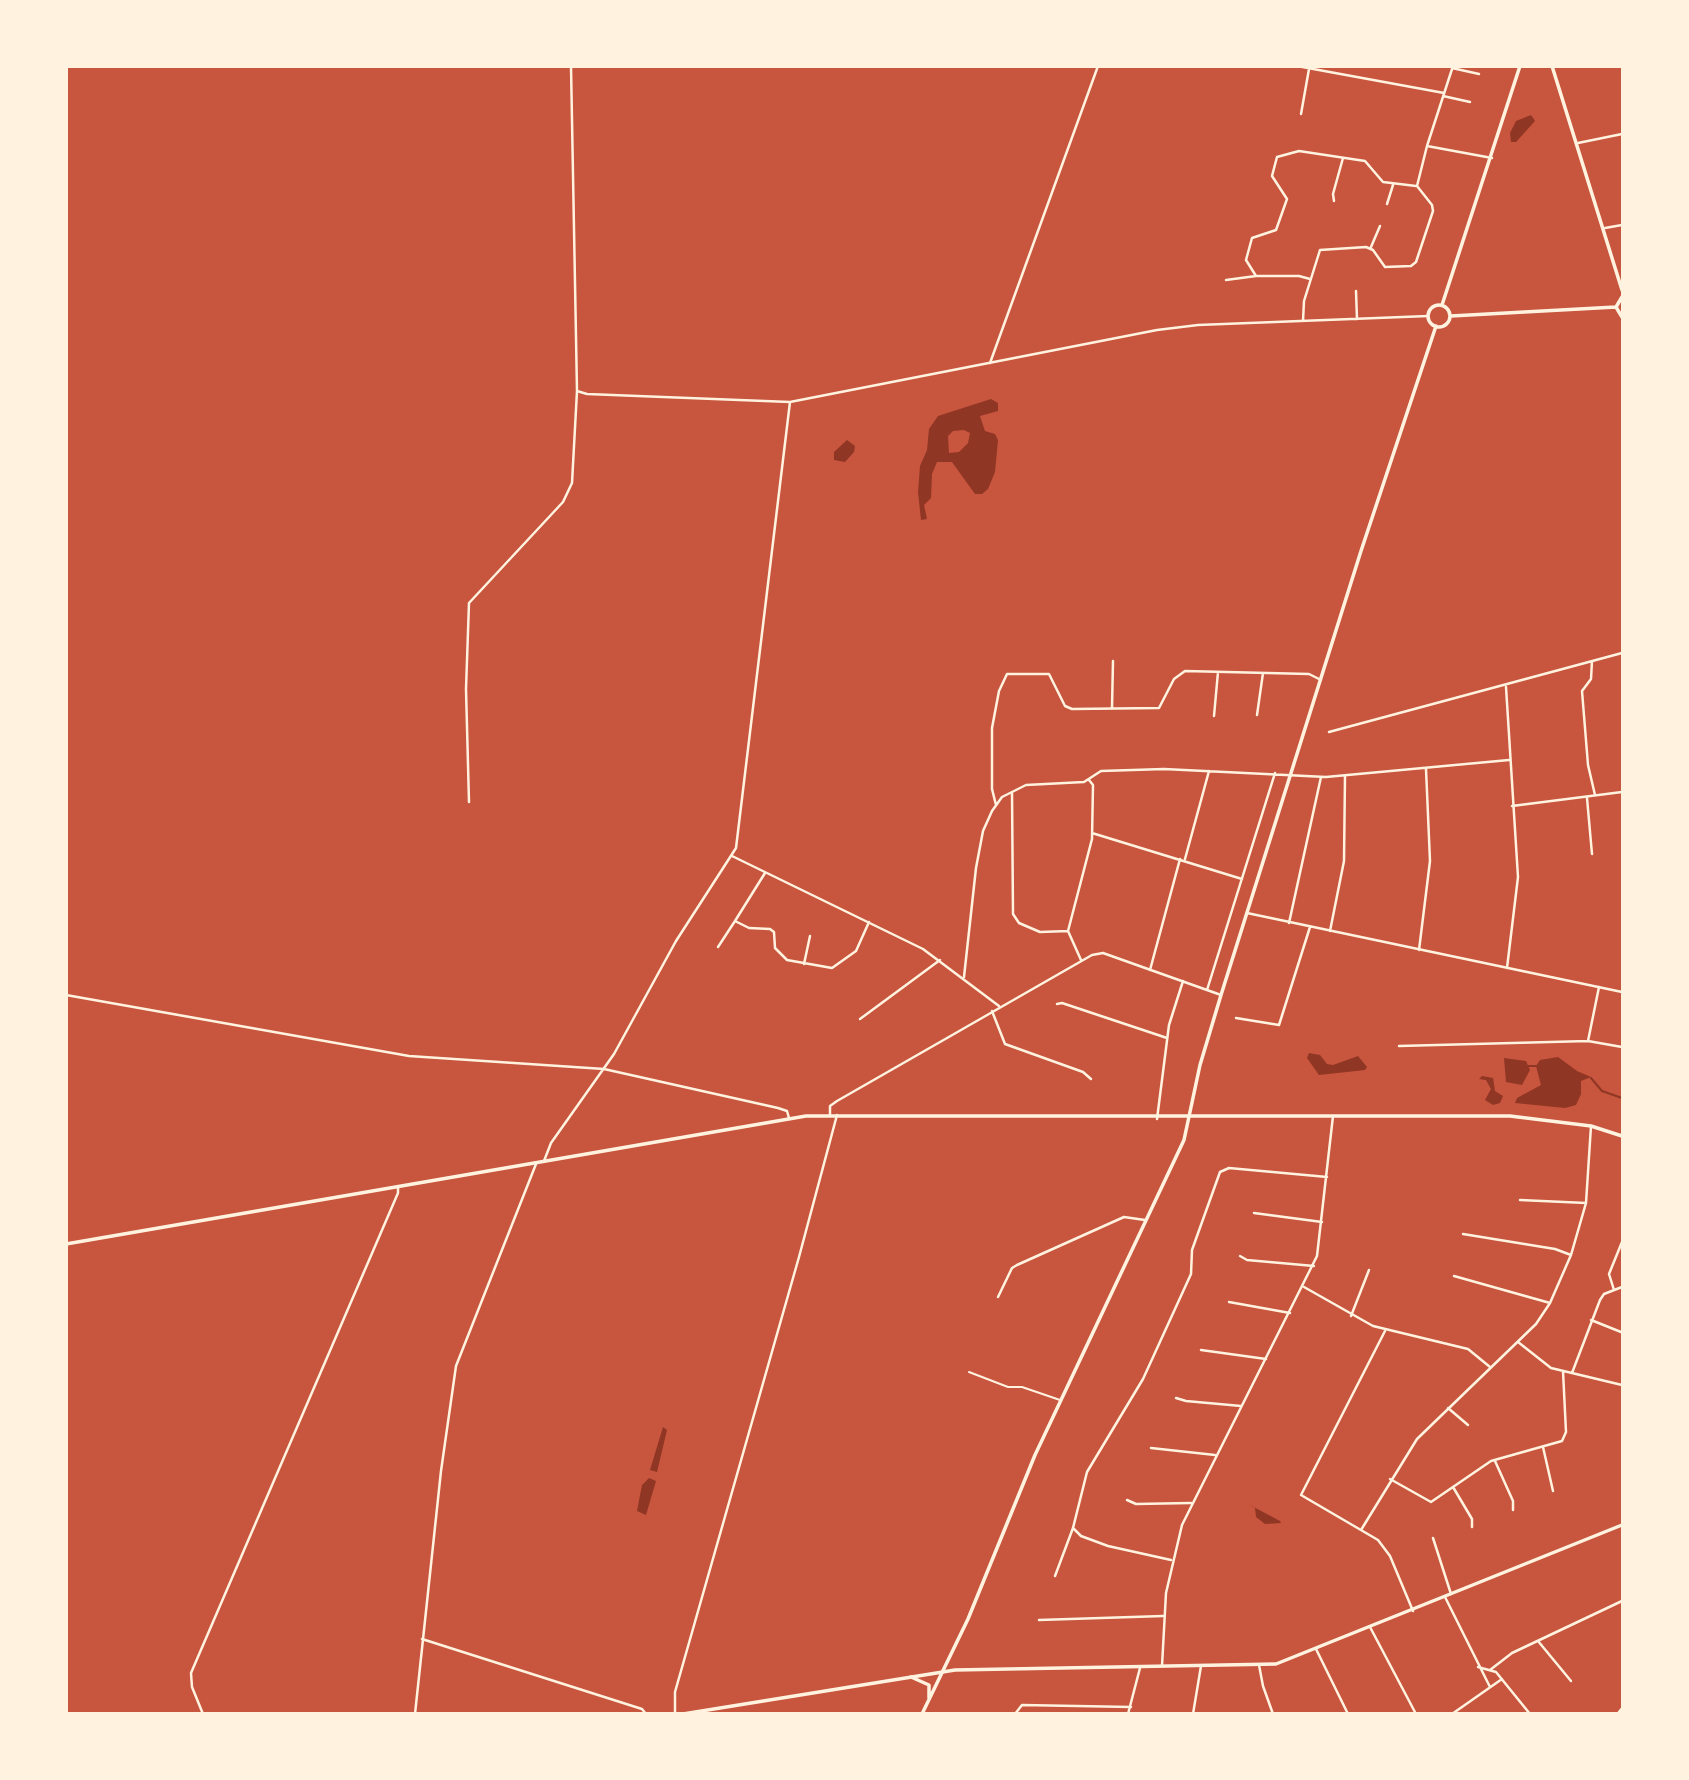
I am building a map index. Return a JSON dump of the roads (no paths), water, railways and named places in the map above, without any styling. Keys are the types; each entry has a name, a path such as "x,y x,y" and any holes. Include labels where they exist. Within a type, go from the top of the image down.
{"street":[{"path":"469,802 467,608 481,588 569,494 573,471 577,391 571,66"},
{"path":"990,363 1098,66"},
{"path":"1297,66 1470,102"},
{"path":"1442,305 1520,66"},
{"path":"1552,66 1605,228 1622,290"},
{"path":"1417,186 1453,67 1479,74"},
{"path":"1301,114 1309,69"},
{"path":"1578,144 1622,134"},
{"path":"1427,146 1490,157"},
{"path":"1256,276 1246,258 1252,237 1276,230 1287,199 1272,176 1277,157 1294,151 1368,162 1381,180 1393,185 1417,186"},
{"path":"1334,201 1333,194 1343,158"},
{"path":"1387,204 1393,185"},
{"path":"1371,247 1385,267 1411,266 1416,262 1433,208 1417,186"},
{"path":"1605,228 1622,225"},
{"path":"1371,247 1380,226"},
{"path":"1303,321 1304,301 1320,250 1371,247"},
{"path":"1226,280 1299,275 1310,279"},
{"path":"1356,291 1357,319"},
{"path":"1616,307 1622,297"},
{"path":"1428,316 1431,308 1442,305"},
{"path":"1442,305 1451,316"},
{"path":"1451,316 1616,307"},
{"path":"1616,307 1622,317"},
{"path":"577,391 587,394 790,401 1170,328 1428,316"},
{"path":"1428,316 1436,326"},
{"path":"1436,326 1446,324 1451,316"},
{"path":"922,1713 944,1672 1035,1455 1181,1146 1221,995 1436,326"},
{"path":"544,1161 551,1143 604,1069 676,941 732,856 738,839 790,401"},
{"path":"1329,732 1622,653"},
{"path":"1112,708 1113,661"},
{"path":"1592,661 1591,679 1582,691 1588,765 1595,795"},
{"path":"996,805 992,789 992,736 999,691 1004,678 1011,672 1049,674 1068,709 1159,708 1178,674 1309,674 1321,680"},
{"path":"1214,716 1218,672"},
{"path":"1257,715 1262,673"},
{"path":"1506,687 1518,877 1507,968"},
{"path":"964,977 980,844 996,805 1012,792 1033,783 1089,780 1101,771 1209,771 1321,777 1509,760"},
{"path":"1419,950 1430,861 1426,769"},
{"path":"1185,860 1209,771"},
{"path":"1207,990 1275,774"},
{"path":"1330,931 1344,861 1345,776"},
{"path":"1289,923 1321,777"},
{"path":"1081,960 1068,931 1093,833 1093,785 1089,780"},
{"path":"1012,792 1013,914 1019,923 1040,932 1068,931"},
{"path":"1512,806 1622,792"},
{"path":"1587,797 1592,854"},
{"path":"1093,833 1242,879"},
{"path":"732,856 869,922 940,960 999,1006"},
{"path":"1150,970 1180,859"},
{"path":"718,947 765,873"},
{"path":"1247,914 1622,992"},
{"path":"735,921 749,928 770,929 774,932 775,948 788,960 832,968 856,951 869,922"},
{"path":"1236,1018 1279,1025 1310,927"},
{"path":"804,964 810,936"},
{"path":"830,1115 830,1106 837,1101 1081,960 1103,953 1221,995"},
{"path":"860,1019 940,960"},
{"path":"1157,1119 1167,1038 1183,981"},
{"path":"1588,1041 1599,987"},
{"path":"66,995 409,1056 604,1069 778,1108 787,1111 790,1118"},
{"path":"1057,1004 1062,1003 1167,1038"},
{"path":"992,1011 1005,1044 1083,1072 1091,1079"},
{"path":"1399,1046 1588,1041 1622,1047"},
{"path":"66,1244 790,1118 830,1115 1157,1119 1510,1116 1591,1126 1622,1136"},
{"path":"675,1713 675,1692 837,1115"},
{"path":"1162,1667 1163,1616 1172,1560 1191,1503 1314,1266 1322,1222 1333,1116"},
{"path":"1361,1530 1417,1439 1518,1342 1550,1303 1571,1255 1586,1203 1591,1126"},
{"path":"415,1713 456,1366 536,1163"},
{"path":"1055,1576 1073,1528 1087,1472 1143,1379 1191,1274 1192,1250 1220,1172 1229,1168 1327,1177"},
{"path":"203,1713 192,1687 191,1671 398,1193 398,1187"},
{"path":"1520,1200 1586,1203"},
{"path":"1254,1213 1322,1222"},
{"path":"998,1297 1012,1268 1017,1265 1124,1217 1145,1220"},
{"path":"1463,1234 1555,1249 1571,1255"},
{"path":"1614,1290 1609,1274 1622,1242"},
{"path":"1240,1256 1247,1260 1314,1266"},
{"path":"1351,1316 1369,1270"},
{"path":"1454,1276 1550,1303"},
{"path":"1304,1287 1351,1316 1385,1331 1468,1349 1490,1367"},
{"path":"1572,1373 1600,1300 1622,1287"},
{"path":"1229,1302 1290,1313"},
{"path":"1591,1320 1621,1332"},
{"path":"1385,1331 1301,1495 1378,1540 1390,1556 1413,1611"},
{"path":"1518,1342 1546,1365 1622,1385"},
{"path":"1201,1350 1266,1359"},
{"path":"1390,1479 1431,1502 1495,1460 1566,1439 1563,1371"},
{"path":"1177,1398 1241,1406"},
{"path":"1448,1408 1468,1424"},
{"path":"1542,1446 1553,1491"},
{"path":"1151,1448 1215,1455"},
{"path":"1495,1460 1513,1501 1513,1510"},
{"path":"1453,1487 1472,1519 1472,1527"},
{"path":"1127,1500 1136,1504 1191,1503"},
{"path":"683,1713 944,1672 1259,1665 1285,1661 1622,1525"},
{"path":"1073,1528 1081,1536 1108,1546 1172,1560"},
{"path":"1433,1538 1451,1595"},
{"path":"1445,1597 1478,1667 1490,1686"},
{"path":"1490,1670 1499,1660 1622,1601"},
{"path":"1039,1620 1163,1616"},
{"path":"1370,1627 1416,1713"},
{"path":"422,1639 646,1713"},
{"path":"1538,1641 1571,1681"},
{"path":"1316,1649 1349,1713"},
{"path":"1259,1665 1262,1686 1273,1713"},
{"path":"1193,1713 1201,1666"},
{"path":"1478,1667 1490,1670 1502,1679 1530,1713"},
{"path":"1128,1713 1140,1668"},
{"path":"911,1677 929,1685 928,1702"},
{"path":"1452,1713 1502,1679"},
{"path":"1015,1713 1022,1705 1131,1707"},
{"path":"1618,1713 1622,1709"}],"lane":[{"path":"969,1372 1008,1387 1022,1387 1061,1400"}],"waterway":[{"path":"1528,1066 1536,1066"},
{"path":"1591,1078 1602,1091 1622,1098"}]}
